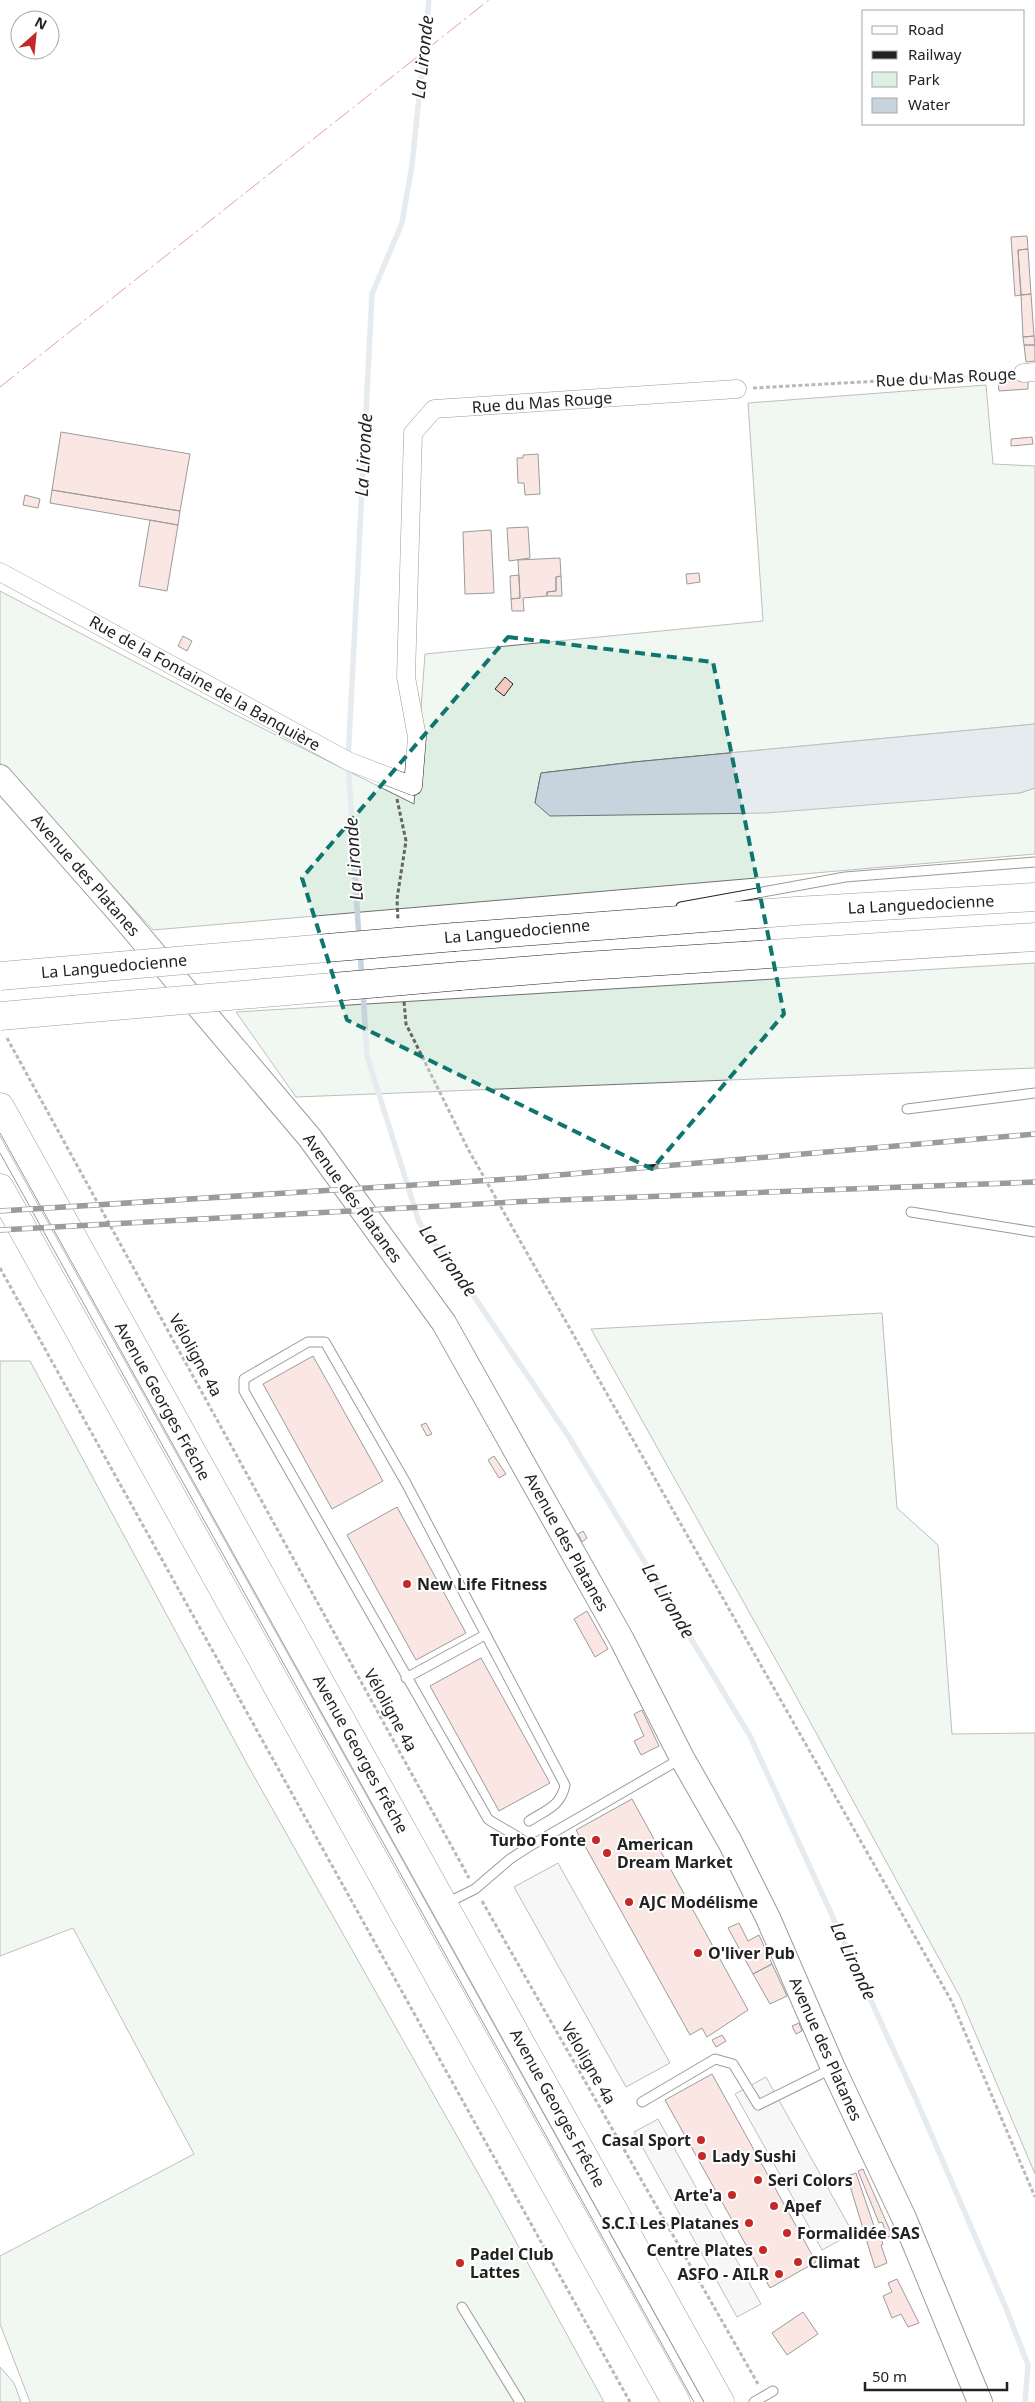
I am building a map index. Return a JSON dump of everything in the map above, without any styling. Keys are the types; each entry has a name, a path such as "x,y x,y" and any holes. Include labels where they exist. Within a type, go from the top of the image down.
{"main road":[{"name":"La Languedocienne","path":"0,976 583,925 1035,897"},
{"path":"2,1025 460,976 1035,937"},
{"name":"Avenue Georges Frêche","path":"0,1107 445,1904 720,2402"},
{"path":"0,1188 670,2398"}],"street":[{"name":"Rue du Mas Rouge","path":"413,786 417,736 406,677 413,433 434,409 737,389"},
{"name":"Rue de la Fontaine de la Banquière","path":"0,572 348,761 413,786"},
{"name":"Avenue des Platanes","path":"0,777 124,918 310,1138 444,1323 622,1640 682,1758 730,1842 768,1918 833,2068 904,2218 980,2402"}],"lane":[{"path":"670,909 845,877 1035,862"},
{"path":"583,925 661,911"},
{"path":"907,1109 1035,1093"},
{"path":"911,1212 1035,1232"},
{"path":"529,1821 559,1802 564,1785 406,1482 325,1342 308,1342 244,1379 244,1391 488,1819 506,1831 519,1836 530,1846"},
{"path":"406,1678 485,1635"},
{"path":"445,1904 474,1888 510,1859 530,1846 682,1758"},
{"path":"642,2102 715,2059 733,2064 758,2106 833,2068"},
{"path":"462,2307 520,2402"},
{"path":"754,2402 769,2394"}],"path":[{"name":"Rue du Mas Rouge","path":"737,389 1029,372"},
{"path":"392,779 406,841 397,899 399,928"},
{"path":"404,995 406,1024 468,1149 952,2002 1035,2197"},
{"name":"Véloligne 4a","path":"2,1025 474,1888 769,2394"},
{"path":"0,1268 630,2402"}],"highlighted area":[{"path":"508,637 713,662 784,1014 652,1169 347,1020 302,878"}],"green space":[{"path":"986,385 993,464 1035,466 1035,724 634,762 541,773 535,803 1020,793 1035,788 1035,854 153,930 0,763 0,591 236,715 414,804 425,654 763,621 748,403"},
{"path":"1035,963 1035,1068 296,1097 236,1012"},
{"path":"882,1313 897,1508 938,1545 952,1734 1035,1733 1035,2174 960,1997 791,1687 591,1329"},
{"path":"0,1361 30,1361 246,1762 492,2198 604,2402 30,2402 0,2324 0,2256 194,2154 73,1928 0,1956"},
{"path":"0,2367 14,2383 21,2402 0,2402"}],"shaded area":[{"path":"558,1863 670,2063 626,2087 514,1887"},
{"path":"766,2077 853,2233 822,2250 735,2094"},
{"path":"658,2119 761,2304 737,2317 634,2132"}],"water":[{"path":"1035,724 1035,788 1020,793 766,813 550,816 535,803 541,773 634,762"}],"building":[{"path":"1027,236 1028,249 1018,250 1021,295 1015,296 1011,237"},
{"path":"1028,249 1031,294 1021,295 1018,250"},
{"path":"1031,294 1034,336 1023,337 1021,295"},
{"path":"1034,336 1035,345 1024,345 1023,337"},
{"path":"1024,345 1035,345 1035,361 1026,362"},
{"path":"1028,378 1028,389 999,391 998,381"},
{"path":"61,432 190,454 180,511 52,490"},
{"path":"1032,437 1033,444 1011,446 1011,439"},
{"path":"538,454 540,494 525,495 524,483 518,483 517,458 523,458 523,455"},
{"path":"52,490 180,511 178,525 50,503"},
{"path":"25,495 40,499 38,508 23,505"},
{"path":"150,520 178,525 167,591 139,586"},
{"path":"528,527 530,558 509,561 507,528"},
{"path":"491,530 494,593 465,594 463,532"},
{"path":"560,558 561,576 556,577 556,591 547,592 547,596 523,598 524,611 512,611 511,599 520,598 518,560"},
{"path":"699,573 700,582 687,584 686,574"},
{"path":"519,575 520,598 511,599 510,576"},
{"path":"561,576 562,596 547,596 547,592 556,591 556,577"},
{"path":"183,636 192,641 187,651 178,646"},
{"path":"505,677 513,684 504,696 495,689"},
{"path":"313,1356 383,1481 332,1509 263,1384"},
{"path":"426,1423 432,1434 427,1436 421,1425"},
{"path":"494,1456 506,1474 499,1478 488,1460"},
{"name":"New Life Fitness","path":"397,1507 466,1633 416,1660 347,1535"},
{"path":"583,1531 587,1538 582,1542 578,1534"},
{"path":"587,1611 608,1649 595,1657 574,1619"},
{"path":"481,1658 550,1783 499,1811 430,1686"},
{"path":"642,1710 659,1746 641,1755 634,1741 644,1736 634,1714"},
{"path":"632,1799 748,2010 707,2037 702,2028 690,2035 576,1830"},
{"path":"739,1923 748,1941 759,1935 772,1964 753,1974 728,1928"},
{"path":"772,1964 787,1996 770,2004 753,1974"},
{"path":"799,2023 802,2031 796,2034 792,2026"},
{"path":"722,2035 726,2041 716,2047 712,2040"},
{"path":"712,2074 816,2262 770,2288 665,2100"},
{"path":"863,2169 892,2235 888,2237 882,2222 879,2223 858,2171"},
{"path":"856,2173 876,2232 878,2232 883,2244 881,2245 887,2263 875,2268 847,2176"},
{"path":"897,2279 919,2323 908,2327 901,2314 892,2318 883,2296 892,2292 888,2283"},
{"path":"803,2312 818,2334 787,2355 772,2333"}],"waterway":[{"name":"La Lironde","path":"359,939 348,761 372,294 402,223 412,165 429,0"},
{"name":"La Lironde","path":"360,953 362,977"},
{"name":"La Lironde","path":"363,991 367,1056 419,1222 473,1295 569,1437 750,1736 916,2099 1006,2308 1028,2365 1025,2402"}],"tram line":[{"path":"0,1133 704,2402"},
{"path":"0,1153 694,2402"}],"railway":[{"path":"0,1211 524,1178 1035,1134"},
{"path":"0,1230 533,1201 1035,1182"}],"power":[{"path":"0,387 489,0"}],"place":[{"name":"New Life Fitness","path":"407,1584"},
{"name":"Turbo Fonte","path":"596,1840"},
{"name":"American Dream Market","path":"607,1853"},
{"name":"AJC Modélisme","path":"629,1902"},
{"name":"O'liver Pub","path":"698,1953"},
{"name":"Casal Sport","path":"701,2140"},
{"name":"Lady Sushi","path":"702,2156"},
{"name":"Seri Colors","path":"758,2180"},
{"name":"Arte'a","path":"732,2195"},
{"name":"Apef","path":"774,2206"},
{"name":"S.C.I Les Platanes","path":"749,2223"},
{"name":"Formalidée SAS","path":"787,2233"},
{"name":"Centre Plates","path":"763,2250"},
{"name":"Climat","path":"798,2262"},
{"name":"Padel Club Lattes","path":"460,2263"},
{"name":"ASFO - AILR","path":"779,2274"}]}
